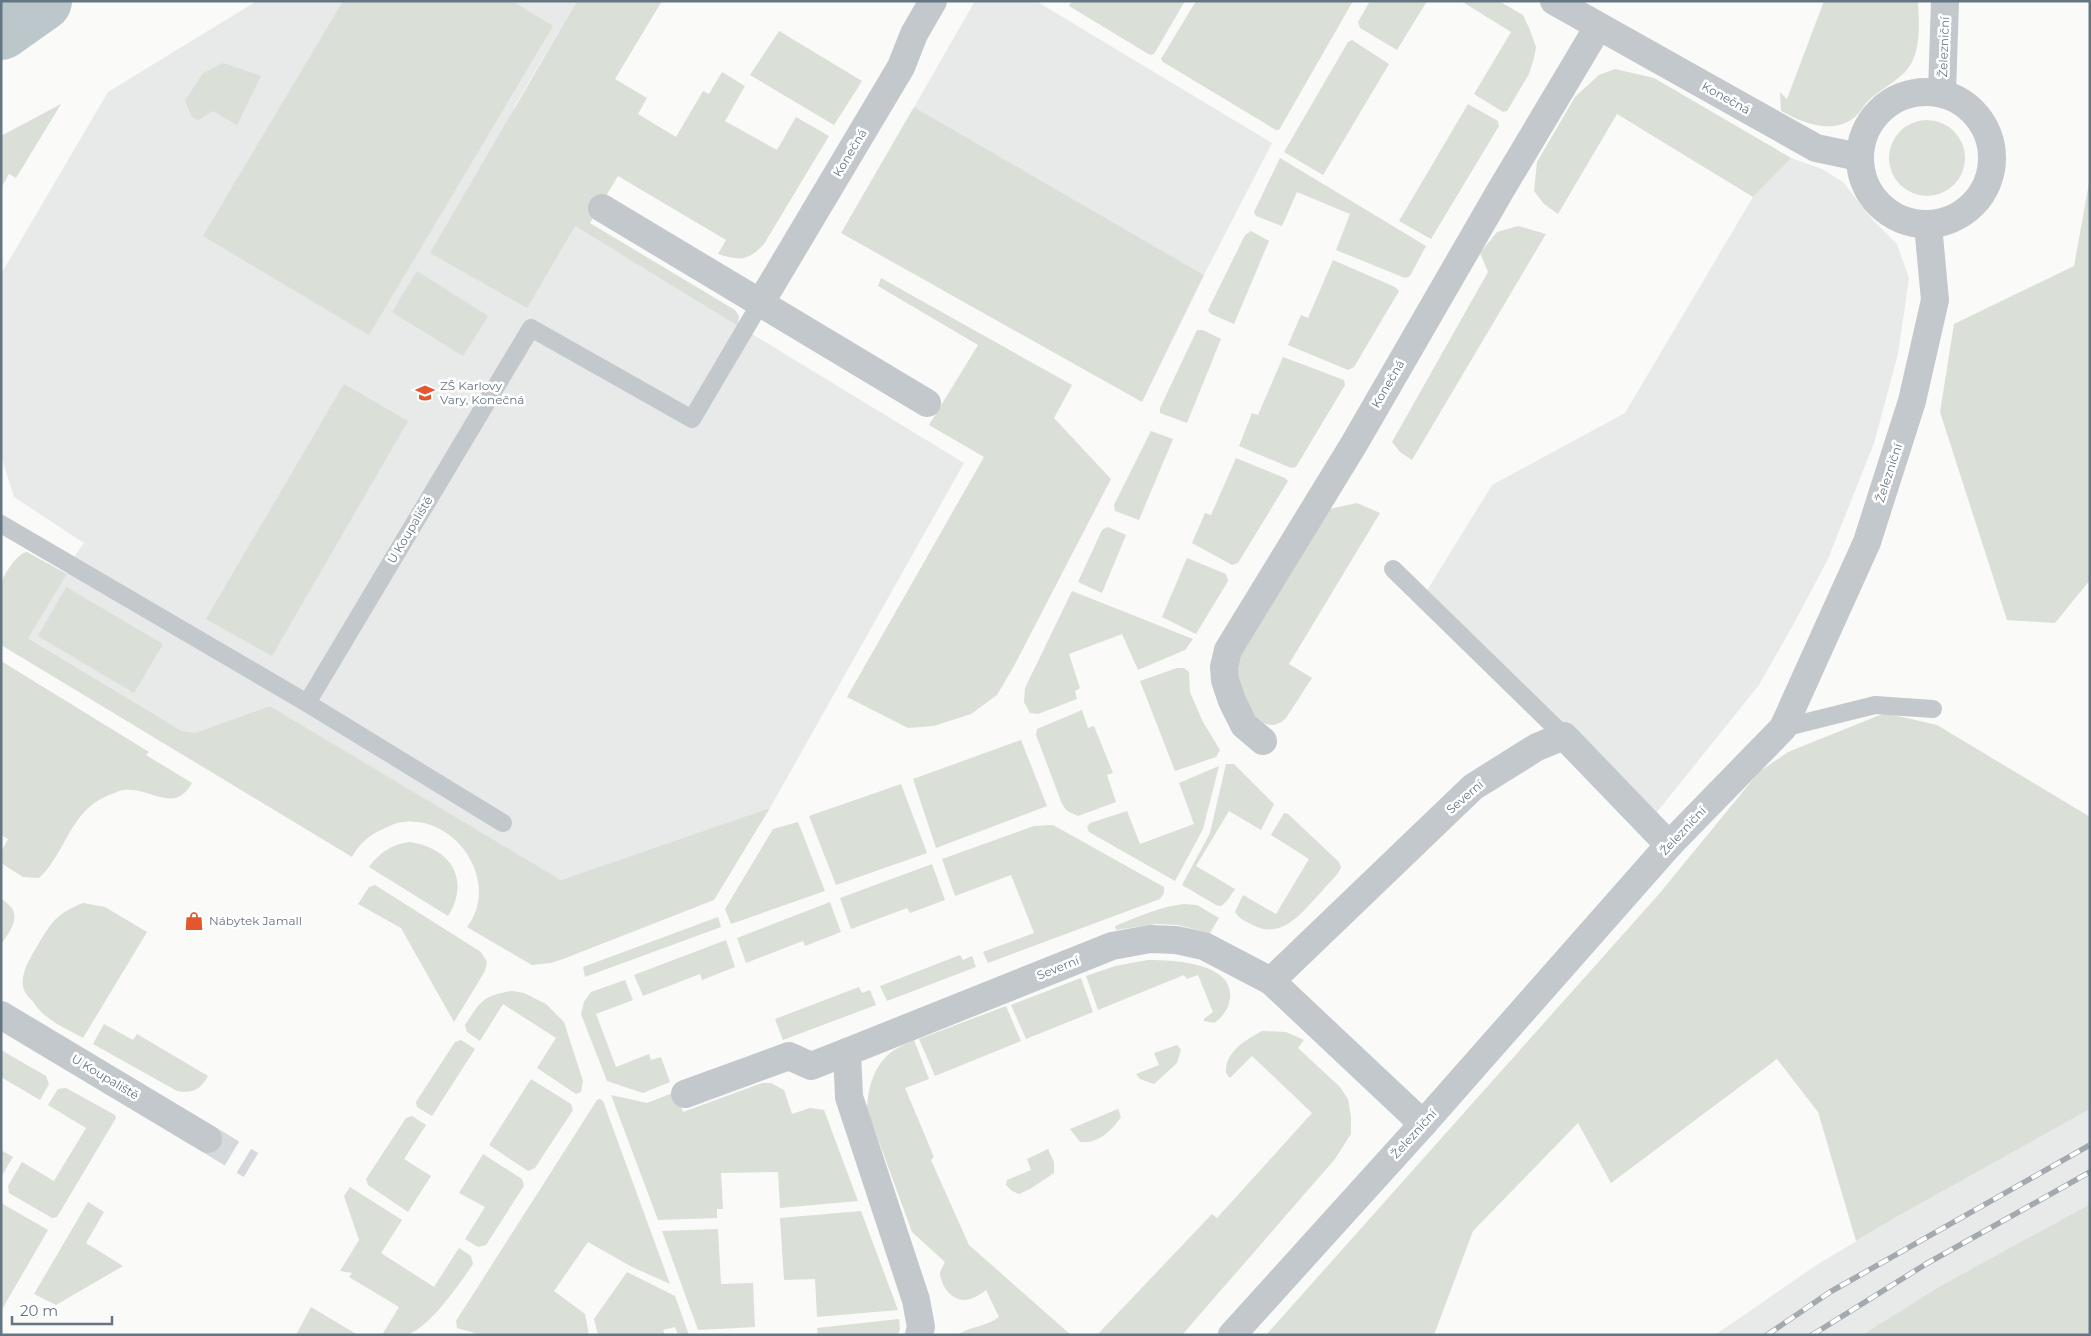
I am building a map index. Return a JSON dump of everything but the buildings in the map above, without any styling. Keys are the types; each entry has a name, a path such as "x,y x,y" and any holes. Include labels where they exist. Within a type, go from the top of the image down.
{"street":[{"name":"Konečná","path":"761,302 900,67 914,34 933,1"},
{"name":"Konečná","path":"1554,1 1816,148 1859,157"},
{"name":"Železniční","path":"1942,93 1945,1"},
{"name":"Konečná","path":"1263,741 1244,726 1232,701 1225,680 1224,667 1228,650 1354,444 1499,192 1598,27"},
{"path":"1924,91 1942,93 1959,100 1973,110 1984,125 1992,146 1989,179 1981,195 1971,208 1952,219 1928,225 1910,222 1893,216 1879,205 1867,189 1861,173 1859,157 1862,136 1871,120 1881,108 1894,99 1910,93 1924,91"},
{"path":"602,208 927,403"},
{"name":"Železniční","path":"1232,1335 1423,1124 1669,844 1783,728 1867,542 1912,401 1935,300 1928,225"},
{"path":"1564,736 1669,844"},
{"name":"Severní","path":"1271,981 1473,787 1537,747 1564,736"},
{"name":"Severní","path":"685,1094 789,1056 811,1066 1112,946 1150,939 1176,940 1204,946 1271,981 1423,1124"},
{"name":"U Koupaliště","path":"1,1015 208,1139"},
{"path":"847,1052 849,1097 916,1300 921,1327 919,1335"}],"lane":[{"name":"U Koupaliště","path":"307,703 531,328 692,418 746,331 761,302"},
{"path":"1,524 307,703 503,823"},
{"path":"1393,569 1564,736"},
{"path":"1783,728 1876,705 1933,709"}],"shaded area":[{"name":"ZŠ Karlovy Vary, Konečná","path":"257,1 577,1 514,107 575,226 964,463 770,808 561,880 270,706 195,733 182,731 27,637 67,574 69,564 84,543 14,497 1,456 1,274 108,92"},
{"path":"343,1 512,1 553,26 369,335 203,236"},
{"path":"577,1 662,1 615,79 647,98 638,114 676,137 703,91 709,94 722,72 745,86 725,121 777,150 796,117 829,136 764,244 753,254 743,258 732,258 718,254 726,240 618,176 590,223 735,310 739,316 738,326 575,226 527,308 430,253"},
{"path":"975,1 1036,1 1272,143 1204,275 914,107"},
{"path":"1072,1 1185,1 1154,54 1150,55 1069,6"},
{"path":"1196,1 1353,1 1279,130 1276,130 1163,62 1161,59"},
{"path":"1370,1 1427,1 1397,50 1360,28 1358,22"},
{"path":"1461,1 1499,1 1523,15 1530,30 1536,47 1534,58 1529,74 1507,111 1503,112 1474,94 1511,32"},
{"path":"1824,1 1918,1 1919,19 1917,48 1905,72 1871,98 1856,116 1847,122 1838,125 1819,126 1799,120 1781,111 1780,92 1787,99"},
{"path":"779,31 862,81 834,125 750,75"},
{"path":"1352,40 1389,64 1323,175 1284,152 1348,42"},
{"path":"223,63 261,76 237,125 213,111 198,120 192,117 185,101 203,73"},
{"path":"1615,69 1654,78 1791,158 1753,197 1617,114 1558,214 1544,204 1534,191 1537,162 1575,97 1599,75"},
{"path":"61,104 16,178 9,174 1,188 1,136"},
{"path":"1468,104 1498,121 1499,126 1431,239 1399,221"},
{"path":"914,107 1204,275 1142,402 841,233"},
{"path":"1927,120 1942,123 1954,131 1962,143 1965,158 1962,173 1954,185 1942,193 1927,196 1912,193 1900,185 1892,173 1889,158 1892,143 1900,131 1912,123"},
{"path":"1280,158 1426,246 1410,276 1405,278 1336,250 1350,214 1297,192 1282,226 1256,216 1254,212"},
{"path":"1791,158 1822,169 1843,182 1872,219 1897,244 1909,278 1898,354 1874,443 1828,559 1759,685 1653,817 1423,597 1492,485 1625,413 1753,197"},
{"path":"2090,178 2090,580 2055,623 2007,620 1940,412 1954,324 2074,266"},
{"path":"1518,226 1546,234 1412,460 1400,452 1392,442 1488,272 1480,253 1497,232"},
{"path":"1251,231 1269,241 1234,324 1211,314 1208,310 1245,235"},
{"path":"1333,260 1395,287 1399,291 1354,367 1348,370 1288,345 1301,315 1308,318"},
{"path":"417,271 488,316 463,356 392,312"},
{"path":"881,278 1072,385 1054,418 1111,479 997,695 971,714 934,726 908,728 847,697 984,457 929,425 978,345 878,286"},
{"path":"1197,330 1203,330 1221,339 1187,423 1160,413 1160,408"},
{"path":"1283,357 1344,380 1345,385 1296,467 1291,468 1239,446 1252,413 1258,415"},
{"path":"344,384 408,421 272,656 206,619"},
{"path":"1151,431 1173,439 1139,520 1115,511 1114,505"},
{"path":"1236,458 1285,478 1288,481 1238,563 1232,565 1192,543 1205,513 1211,515"},
{"path":"1357,503 1380,513 1289,664 1312,678 1286,718 1278,724 1270,725 1263,723 1251,710 1242,694 1238,683 1237,662 1325,510"},
{"path":"1108,527 1126,535 1102,593 1078,582 1102,530"},
{"path":"27,552 67,574 28,638 182,731 195,733 270,706 561,880 770,808 714,900 563,959 551,963 532,965 467,927 476,910 479,891 476,873 468,856 456,841 441,830 423,823 396,823 369,837 361,844 352,857 1,645 1,585 11,565 19,556"},
{"path":"1187,558 1226,574 1228,581 1196,634 1162,617"},
{"path":"66,587 163,644 134,693 38,636"},
{"path":"1072,591 1193,639 1185,650 1138,670 1122,634 1069,654 1080,688 1075,691 1077,699 1038,714 1030,713 1024,702 1025,688"},
{"path":"1,661 149,752 146,755 192,783 178,797 161,797 134,790 124,790 96,802 77,821 48,868 39,878 23,877 1,863 1,852 8,839 1,835"},
{"path":"1177,668 1184,668 1189,672 1190,692 1203,722 1220,750 1216,757 1175,771 1140,681"},
{"path":"1082,710 1088,728 1094,726 1113,773 1107,775 1116,802 1078,816 1067,811 1062,804 1036,735 1037,729"},
{"path":"1885,713 1937,725 2090,817 2090,1109 1856,1241 1818,1112 1777,1059 1611,1183 1578,1123 1473,1231 1434,1335 1266,1335 1659,894 1759,772 1788,752"},
{"path":"1021,740 1047,806 936,848 913,779"},
{"path":"1226,764 1234,764 1274,804 1261,830 1229,811 1196,866 1235,889 1221,906 1182,885 1210,833"},
{"path":"1219,766 1203,829 1175,881 1089,832 1087,827 1090,823 1127,811 1140,844 1194,824 1179,783"},
{"path":"901,784 927,853 836,885 809,816"},
{"path":"1284,813 1288,814 1339,862 1341,867 1338,873 1308,907 1292,921 1274,929 1264,929 1243,920 1235,912 1243,895 1276,914 1309,859 1271,835"},
{"path":"798,822 825,891 731,924 725,909 773,829"},
{"path":"1053,825 1164,887 1164,893 1160,899 988,963 983,952 1034,933 1011,875 955,896 942,859 1034,826"},
{"path":"410,842 424,845 436,851 446,858 453,867 457,878 457,890 455,902 448,916 369,867 386,850"},
{"path":"932,864 945,900 910,913 907,908 851,929 840,898"},
{"path":"375,885 481,952 487,962 485,971 454,1022 401,928 358,904 369,887"},
{"path":"1,898 12,908 14,919 12,928 1,944"},
{"path":"830,902 841,932 805,946 803,941 746,963 737,938"},
{"path":"83,903 105,907 147,932 83,1038 44,1014 26,994 23,988 23,981 29,961 52,923 67,910"},
{"path":"1184,904 1197,905 1219,918 1210,933 1178,925 1156,924 1116,930 1115,926 1158,909"},
{"path":"718,917 721,927 585,977 583,967"},
{"path":"726,940 735,967 702,980 700,974 643,996 634,975"},
{"path":"960,955 963,960 972,956 976,967 887,1001 880,986"},
{"path":"1148,960 1185,963 1212,970 1222,977 1229,986 1230,998 1225,1012 1214,1023 1204,1021 1213,1012 1198,975 1187,979 1184,975 1098,1010 1086,976 1115,966"},
{"path":"1081,978 1093,1012 1026,1039 1011,1005"},
{"path":"625,980 633,1000 596,1014 616,1067 649,1054 651,1060 661,1057 670,1082 643,1093 607,1081 581,1014 584,1002 591,992"},
{"path":"859,987 862,993 870,990 876,1005 783,1040 775,1019"},
{"path":"512,991 524,993 546,1004 564,1022 583,1081 581,1092 576,1094 537,1068 556,1038 503,1004 480,1041 467,1032 465,1025 483,1001 494,995"},
{"path":"1006,1006 1021,1041 935,1076 919,1039"},
{"path":"104,1024 133,1040 137,1034 208,1076 196,1090 188,1092 177,1091 93,1044"},
{"path":"1262,1031 1286,1032 1304,1040 1298,1048 1340,1087 1348,1099 1351,1134 1335,1159 1182,1335 1097,1335 1212,1214 1217,1218 1312,1113 1252,1056 1230,1078 1226,1073 1232,1053 1242,1043"},
{"path":"461,1040 475,1049 432,1116 417,1107 416,1102 455,1042"},
{"path":"914,1040 929,1079 905,1088 934,1157 931,1160 969,1245 1071,1335 958,1335 999,1317 986,1290 975,1297 964,1300 954,1297 945,1288 940,1273 945,1262 912,1232 867,1109 870,1086 879,1066 892,1052"},
{"path":"1177,1045 1181,1050 1177,1063 1154,1084 1140,1079 1136,1074 1159,1065 1154,1053"},
{"path":"1,1050 46,1076 49,1084 40,1100 1,1077"},
{"path":"531,1079 571,1104 573,1110 535,1168 528,1171 489,1145"},
{"path":"762,1083 771,1083 784,1090 792,1114 810,1108 824,1110 858,1201 780,1208 778,1172 721,1173 723,1209 717,1209 717,1218 658,1220 611,1095 647,1103 675,1092 683,1112"},
{"path":"66,1088 115,1115 116,1118 57,1217 52,1218 9,1193 8,1186 22,1162 54,1181 86,1128 48,1105 58,1089"},
{"path":"597,1100 603,1101 670,1284 632,1267 588,1242 554,1291 585,1314 589,1335 482,1335 457,1328 456,1321"},
{"path":"1118,1109 1121,1117 1104,1136 1098,1139 1080,1142 1070,1129"},
{"path":"2090,1109 2090,1204 1940,1287 1862,1335 1715,1335 1815,1266 1898,1216"},
{"path":"412,1116 426,1125 404,1159 431,1176 408,1212 368,1185 366,1179 406,1118"},
{"path":"1048,1149 1054,1162 1054,1173 1019,1194 1012,1191 1006,1185 1007,1180 1031,1170 1027,1159"},
{"path":"1,1150 13,1157 1,1177"},
{"path":"483,1154 522,1179 524,1186 486,1245 478,1247 465,1239 485,1207 459,1193"},
{"path":"350,1187 402,1220 381,1253 434,1287 459,1248 471,1256 473,1264 434,1315 415,1331 406,1335 382,1335 399,1307 349,1277 352,1273 340,1271 359,1240 344,1196"},
{"path":"88,1202 104,1212 86,1243 123,1266 56,1305 34,1294"},
{"path":"1,1203 48,1230 1,1311"},
{"path":"2090,1204 2090,1335 1862,1335 1939,1287"},
{"path":"861,1211 898,1310 817,1317 815,1279 784,1280 780,1218"},
{"path":"718,1229 721,1284 753,1283 755,1327 698,1330 662,1231"},
{"path":"627,1272 675,1296 689,1335 678,1335 675,1327 663,1330 665,1335 598,1335 594,1319"},
{"path":"311,1307 358,1335 296,1335"},
{"path":"899,1319 900,1330 897,1335 818,1335 817,1328"}],"waterway":[{"path":"1,30 42,1"}],"tunnel":[{"path":"208,1139 251,1165"}],"railway":[{"path":"1767,1335 1830,1292 2090,1145"},
{"path":"1812,1335 1926,1264 2090,1172"}],"place":[{"name":"ZŠ Karlovy Vary, Konečná","path":"425,393"},
{"name":"Nábytek Jamall","path":"194,921"}]}
